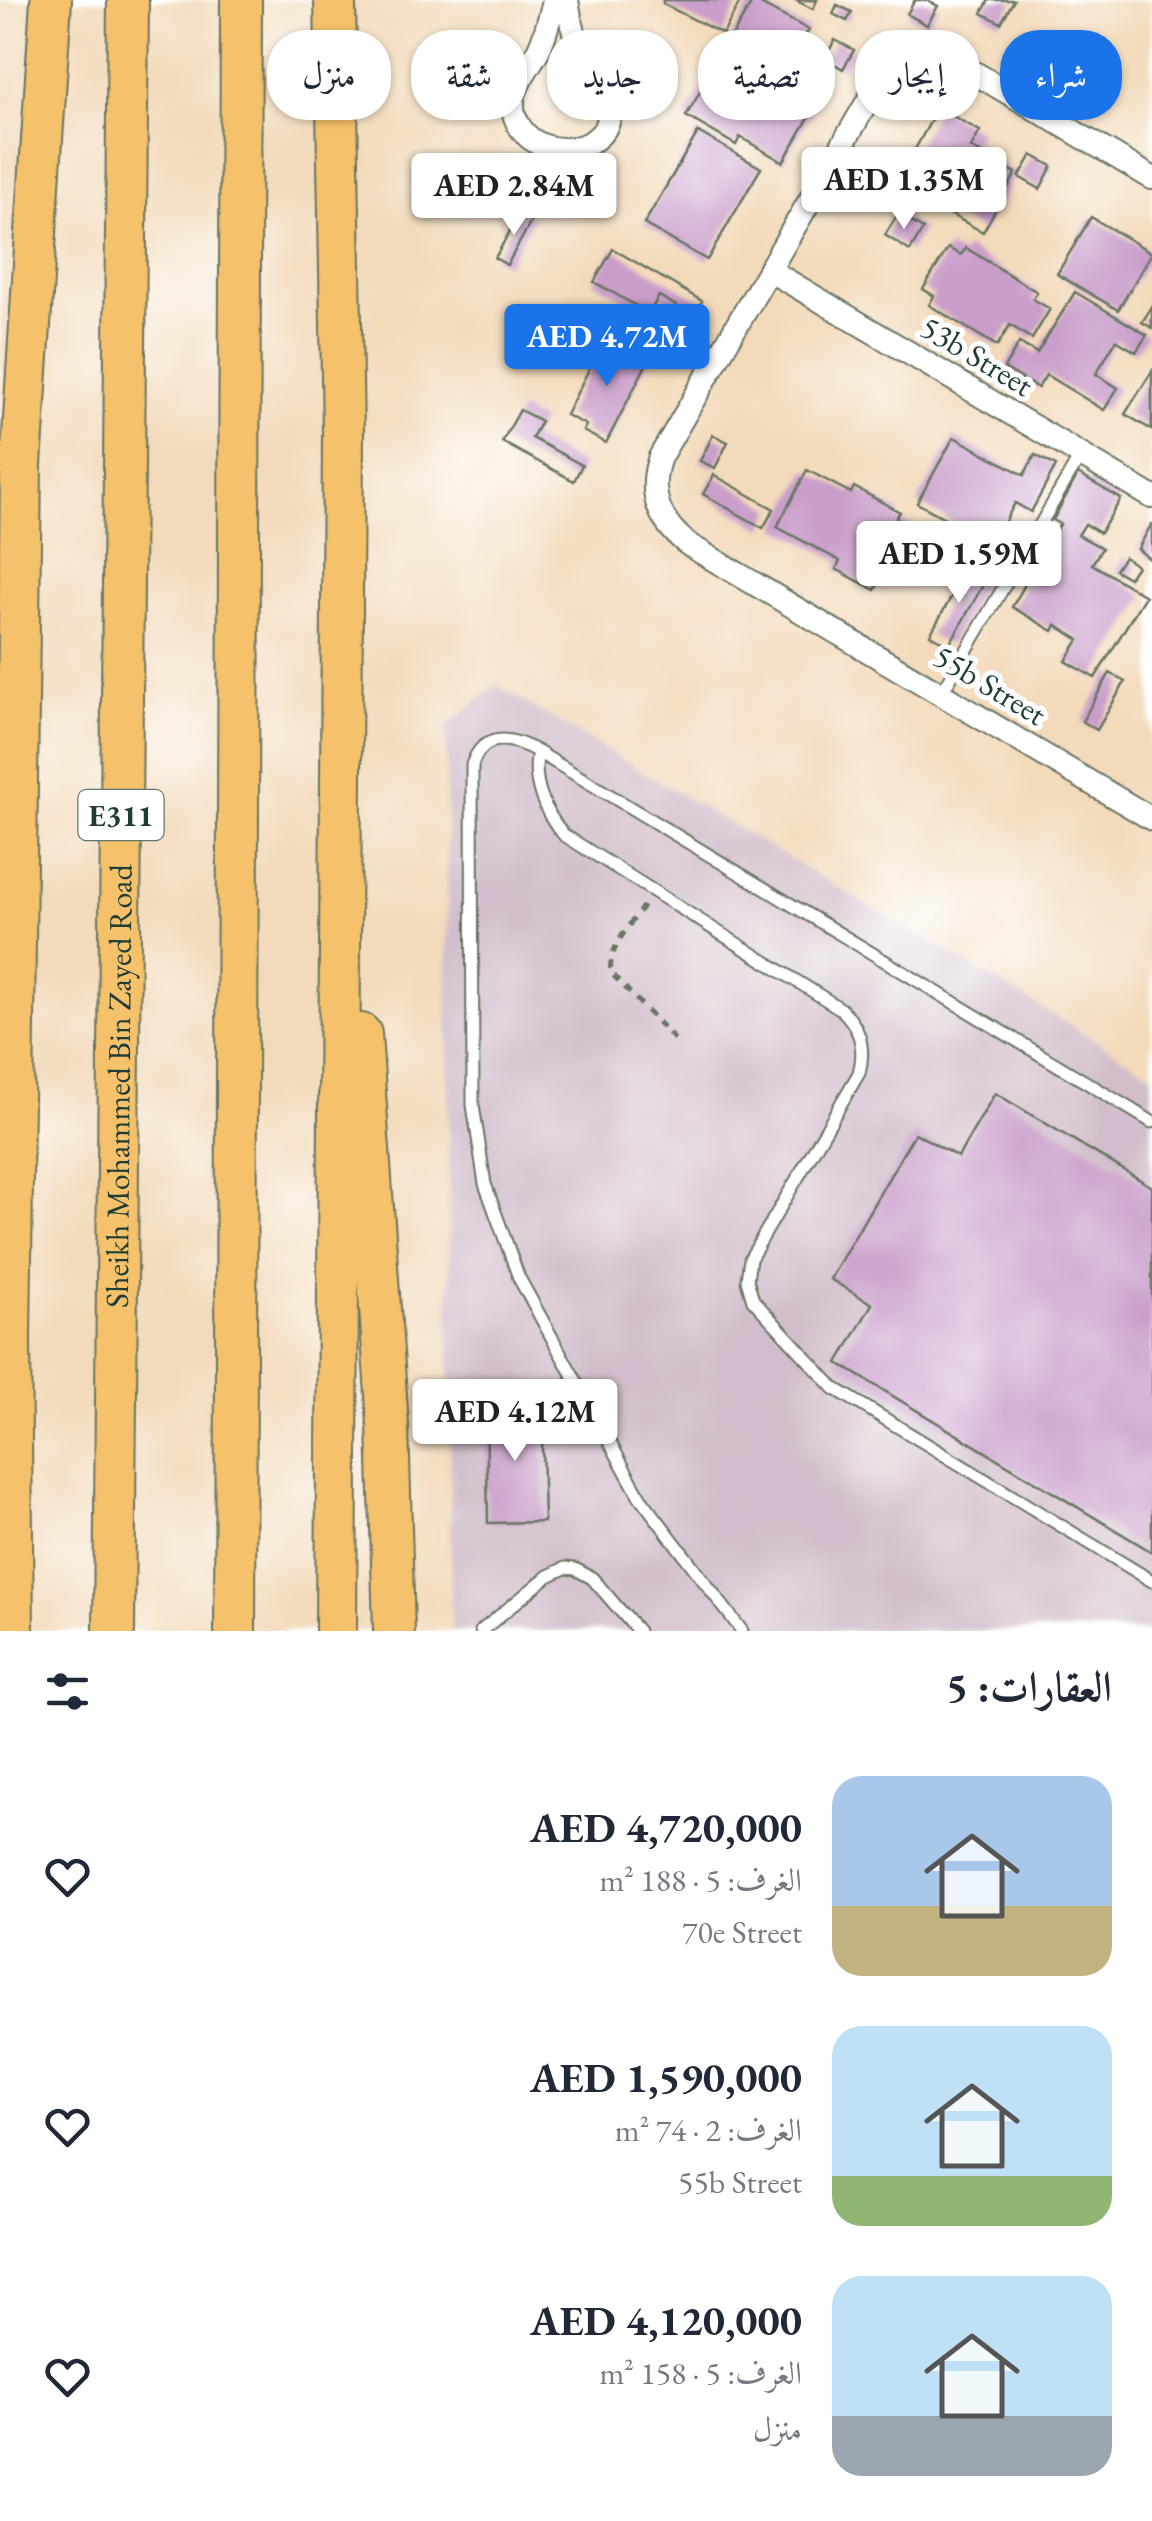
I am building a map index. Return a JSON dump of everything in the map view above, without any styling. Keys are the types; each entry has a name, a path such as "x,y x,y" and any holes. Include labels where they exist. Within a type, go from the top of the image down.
{"highway":[{"path":"12,1631 10,1340 21,465 52,0"},
{"name":"Sheikh Mohammed Bin Zayed Road","path":"114,1631 128,0"},
{"path":"235,1631 240,0"},
{"path":"335,0 342,432 336,1631"},
{"path":"338,974 356,1014 364,1058 388,1424 394,1631"},
{"path":"0,1432 10,1340"}],"street":[{"path":"554,0 544,36 513,92 512,105 514,118 529,139 551,150 565,151 590,142 607,120 610,107 576,39 567,0"},
{"path":"769,270 878,82 900,65 914,60 963,66 1152,178"},
{"name":"53b Street","path":"769,270 1152,497"},
{"name":"55b Street","path":"769,270 660,457 654,479 656,501 668,526 689,545 1152,819"}],"lane":[{"path":"941,694 1081,455"},
{"path":"742,1631 640,1498 519,1278 485,1184 473,1105 472,766 480,749 494,739 515,741 538,752 1152,1122"},
{"path":"538,752 537,778 556,826 574,842 841,1008 861,1040 859,1074 750,1259 747,1280 753,1300 834,1388 1152,1581"},
{"path":"481,1631 548,1576 565,1568 592,1578 638,1631"}],"path":[{"path":"653,892 614,950 610,965 615,980 676,1042"}],"shaded area":[{"path":"496,685 1152,1074 1152,1631 451,1631 446,727"}],"building":[{"path":"663,0 741,0 725,30 715,30 663,4"},
{"path":"753,0 809,30 736,30"},
{"path":"795,0 817,0 813,9"},
{"path":"915,0 938,6 927,25 907,14"},
{"path":"989,0 1014,0 1001,23 982,13"},
{"path":"837,5 852,12 847,21 833,14"},
{"path":"835,40 854,50 843,69 835,64"},
{"path":"698,95 698,120 808,120 783,162 740,137 736,145 686,116"},
{"path":"931,120 960,120 980,131 971,148 1016,173 983,232 915,195 934,162 914,151"},
{"path":"698,132 761,168 707,260 644,224"},
{"path":"1032,155 1052,166 1040,189 1019,177"},
{"path":"521,211 533,218 507,265 495,258"},
{"path":"898,214 923,229 910,251 885,235"},
{"path":"1091,217 1152,253 1118,310 1057,274"},
{"path":"948,248 961,255 966,248 1037,292 1033,299 1050,309 1032,339 1010,325 997,346 929,305 934,296 923,289"},
{"path":"613,249 702,301 694,316 659,296 649,313 594,282"},
{"path":"1075,292 1147,335 1136,352 1116,340 1096,374 1118,388 1104,410 1046,375 1038,388 1004,368 1019,343 1037,353"},
{"path":"1152,307 1152,328 1142,322"},
{"path":"664,308 688,319 681,334 657,323"},
{"path":"605,337 649,359 606,443 583,431 586,425 566,415"},
{"path":"1152,371 1152,430 1125,414"},
{"path":"520,410 541,421 532,438 582,465 574,481 502,442"},
{"path":"713,435 728,442 715,468 700,461"},
{"path":"954,437 1024,475 1035,455 1056,466 1031,512 1015,503 993,544 917,503"},
{"path":"807,470 851,493 854,487 900,512 896,518 921,530 903,562 893,556 875,590 836,569 840,561 777,527"},
{"path":"1078,474 1121,499 1100,533 1085,524 1078,535 1102,548 1092,564 1145,596 1095,678 1066,661 1079,640 1056,625 1053,631 1012,607 1060,524 1053,520"},
{"path":"714,475 774,509 763,528 703,494"},
{"path":"1152,523 1152,561 1138,549"},
{"path":"1124,557 1137,566 1129,578 1115,570"},
{"path":"968,567 987,578 949,645 930,635"},
{"path":"1110,673 1125,682 1097,730 1082,721"},
{"path":"995,1093 1152,1187 1152,1552 838,1363 872,1304 830,1279 915,1133 958,1157"},
{"path":"541,1404 544,1522 488,1523 486,1405"}]}
